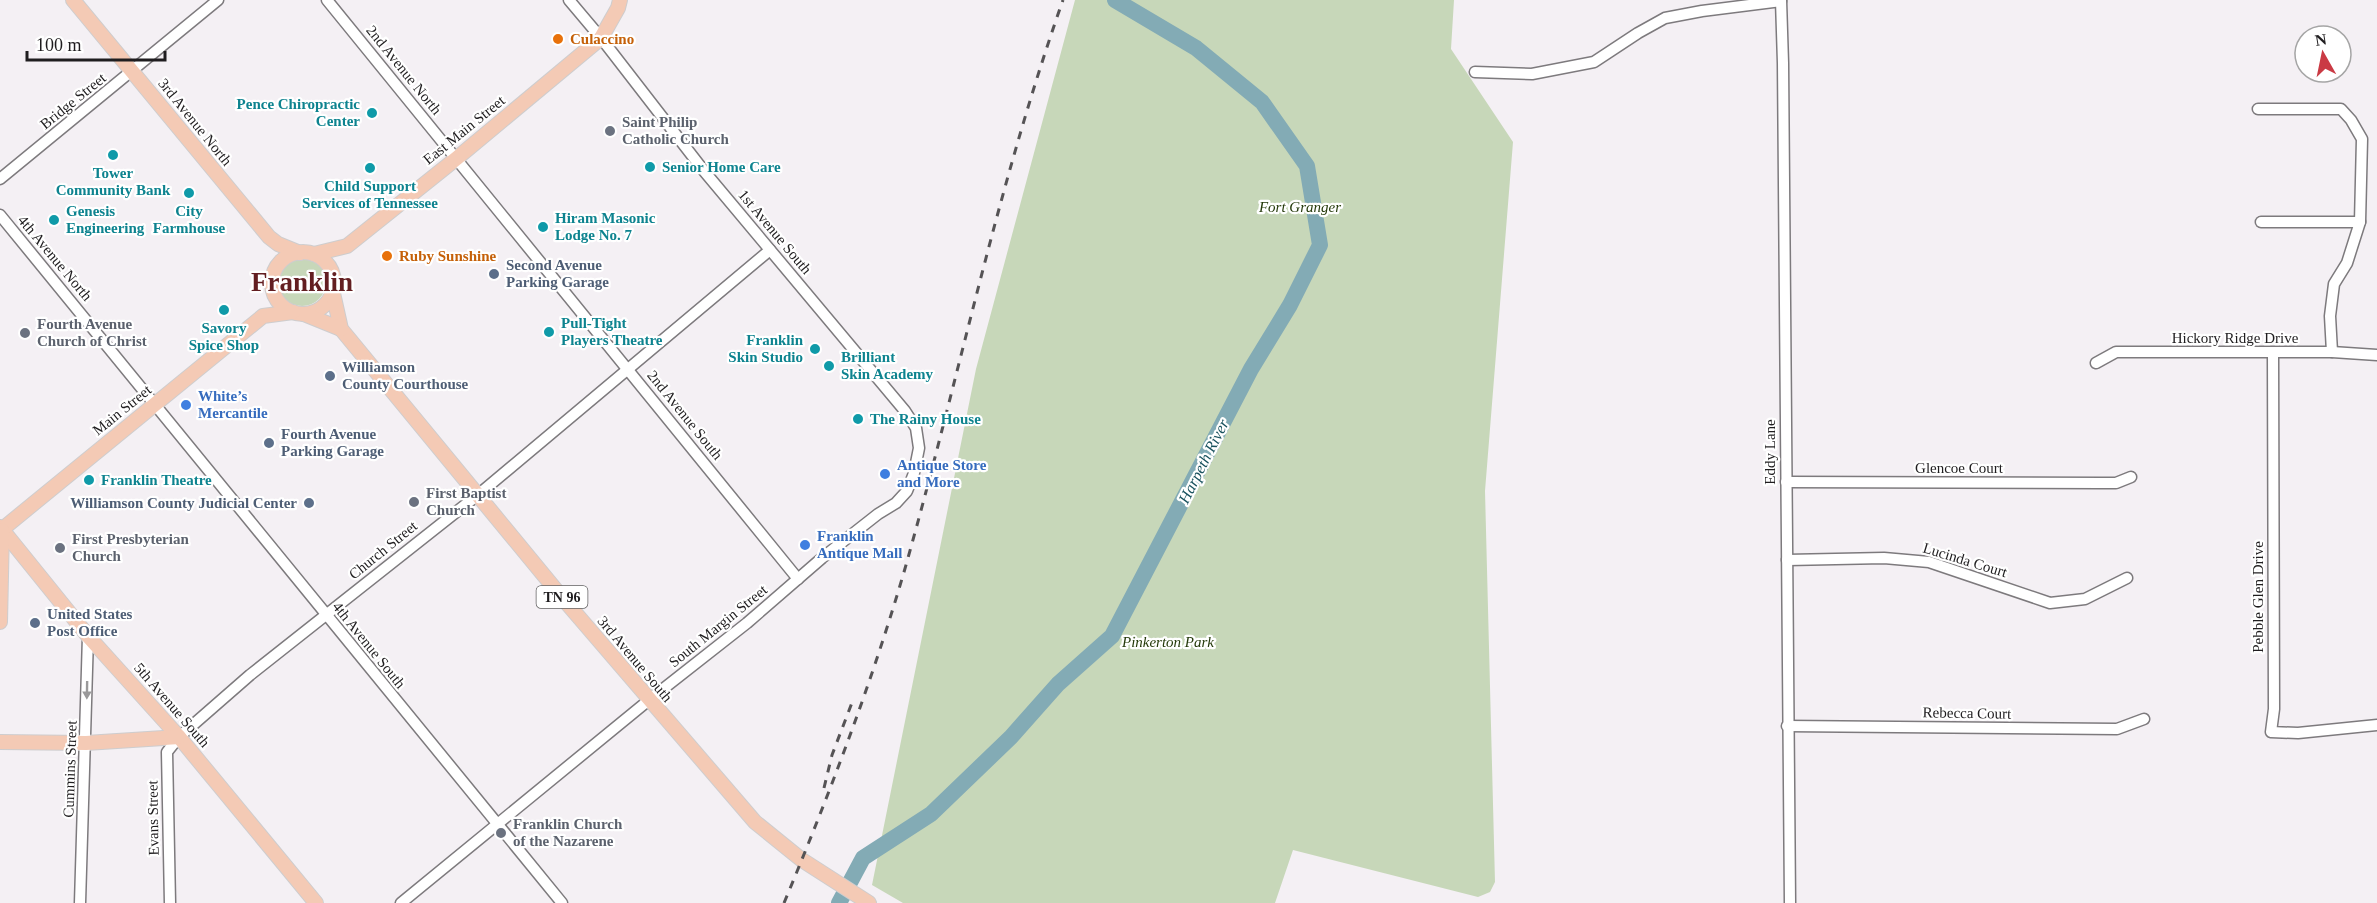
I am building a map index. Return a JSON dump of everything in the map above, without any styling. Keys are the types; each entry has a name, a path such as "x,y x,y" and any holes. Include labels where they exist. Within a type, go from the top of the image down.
{"main road":[{"name":"3rd Avenue North","path":"73,0 269,237 278,244 300,253"},
{"path":"602,38 620,0"},
{"name":"East Main Street","path":"314,254 347,246 457,159 602,38"},
{"name":"3rd Avenue North","path":"269,237 274,252 275,271"},
{"name":"East Main Street","path":"333,276 347,246"},
{"path":"300,253 314,254 327,264 333,276 333,293 322,308 310,313 263,316 273,288 275,271 285,258 300,253"},
{"path":"273,288 279,302 296,313"},
{"name":"3rd Avenue South","path":"333,293 341,329"},
{"name":"3rd Avenue South","path":"296,313 323,320 341,329 565,601 755,822 805,862 869,903"},
{"name":"Main Street","path":"1,529 263,316"},
{"path":"0,622 1,529"},
{"name":"5th Avenue South","path":"1,529 88,636 179,737 316,903"},
{"path":"0,742 86,743 179,737"}],"street":[{"name":"Bridge Street","path":"0,179 218,0"},
{"name":"2nd Avenue North","path":"327,0 457,159"},
{"name":"1st Avenue South","path":"569,0 602,38 704,171 904,411 916,428 919,448"},
{"path":"1475,72 1532,74 1594,62 1665,18 1781,0"},
{"name":"Eddy Lane","path":"1781,0 1784,63 1790,903"},
{"path":"2258,110 2341,108 2362,139 2360,222 2347,263 2334,284 2330,316 2332,352"},
{"name":"2nd Avenue South","path":"457,159 798,579"},
{"name":"4th Avenue North","path":"0,215 155,404"},
{"path":"2261,222 2360,222"},
{"name":"Church Street","path":"179,737 250,675 479,494 770,250"},
{"name":"Hickory Ridge Drive","path":"2096,363 2116,352 2273,354 2332,352 2377,355"},
{"name":"Pebble Glen Drive","path":"2273,354 2274,709 2271,732 2377,725"},
{"name":"4th Avenue South","path":"155,404 562,903"},
{"name":"South Margin Street","path":"401,903 878,514 896,503 907,491 914,473 919,448"},
{"name":"Glencoe Court","path":"1786,482 2116,483 2131,477"},
{"name":"Lucinda Court","path":"1787,560 1884,558 1929,562 2050,603 2066,603 2085,599 2127,578"},
{"name":"Cummins Street","path":"80,903 88,636"},
{"name":"Rebecca Court","path":"1787,726 2117,729 2144,719"},
{"name":"Evans Street","path":"170,903 166,752 179,737"}],"green space":[{"path":"1075,0 1454,0 1451,49 1513,142 1485,491 1495,882 1490,892 1478,897 1293,850 1275,903 903,903 872,885 976,369"},
{"path":"302,258 319,265 326,282 319,299 302,306 285,299 278,282 285,265"}],"waterway":[{"name":"Harpeth River","path":"839,903 863,858 931,814 1011,737 1058,684 1112,636 1251,369 1290,305 1320,245 1307,166 1262,102 1196,48 1115,0"}],"railway":[{"path":"784,903 848,739 878,656 904,572 998,213 1039,70 1063,0"},
{"path":"824,788 832,755 853,700"}],"place":[{"name":"Culaccino","path":"558,39"},
{"name":"Pence Chiropractic Center","path":"372,113"},
{"name":"Saint Philip Catholic Church","path":"610,131"},
{"name":"Tower Community Bank","path":"113,155"},
{"name":"Senior Home Care","path":"650,167"},
{"name":"Child Support Services of Tennessee","path":"370,168"},
{"name":"City Farmhouse","path":"189,193"},
{"name":"Genesis Engineering","path":"54,220"},
{"name":"Hiram Masonic Lodge No. 7","path":"543,227"},
{"name":"Ruby Sunshine","path":"387,256"},
{"name":"Second Avenue Parking Garage","path":"494,274"},
{"name":"Savory Spice Shop","path":"224,310"},
{"name":"Pull-Tight Players Theatre","path":"549,332"},
{"name":"Fourth Avenue Church of Christ","path":"25,333"},
{"name":"Franklin Skin Studio","path":"815,349"},
{"name":"Brilliant Skin Academy","path":"829,366"},
{"name":"Williamson County Courthouse","path":"330,376"},
{"name":"White’s Mercantile","path":"186,405"},
{"name":"The Rainy House","path":"858,419"},
{"name":"Fourth Avenue Parking Garage","path":"269,443"},
{"name":"Antique Store and More","path":"885,474"},
{"name":"Franklin Theatre","path":"89,480"},
{"name":"First Baptist Church","path":"414,502"},
{"name":"Williamson County Judicial Center","path":"309,503"},
{"name":"Franklin Antique Mall","path":"805,545"},
{"name":"First Presbyterian Church","path":"60,548"},
{"name":"United States Post Office","path":"35,623"},
{"name":"Franklin Church of the Nazarene","path":"501,833"}],"district":[{"name":"Franklin","path":"302,282"}],"park label":[{"name":"Fort Granger","path":"1300,207"},
{"name":"Pinkerton Park","path":"1168,642"}]}
